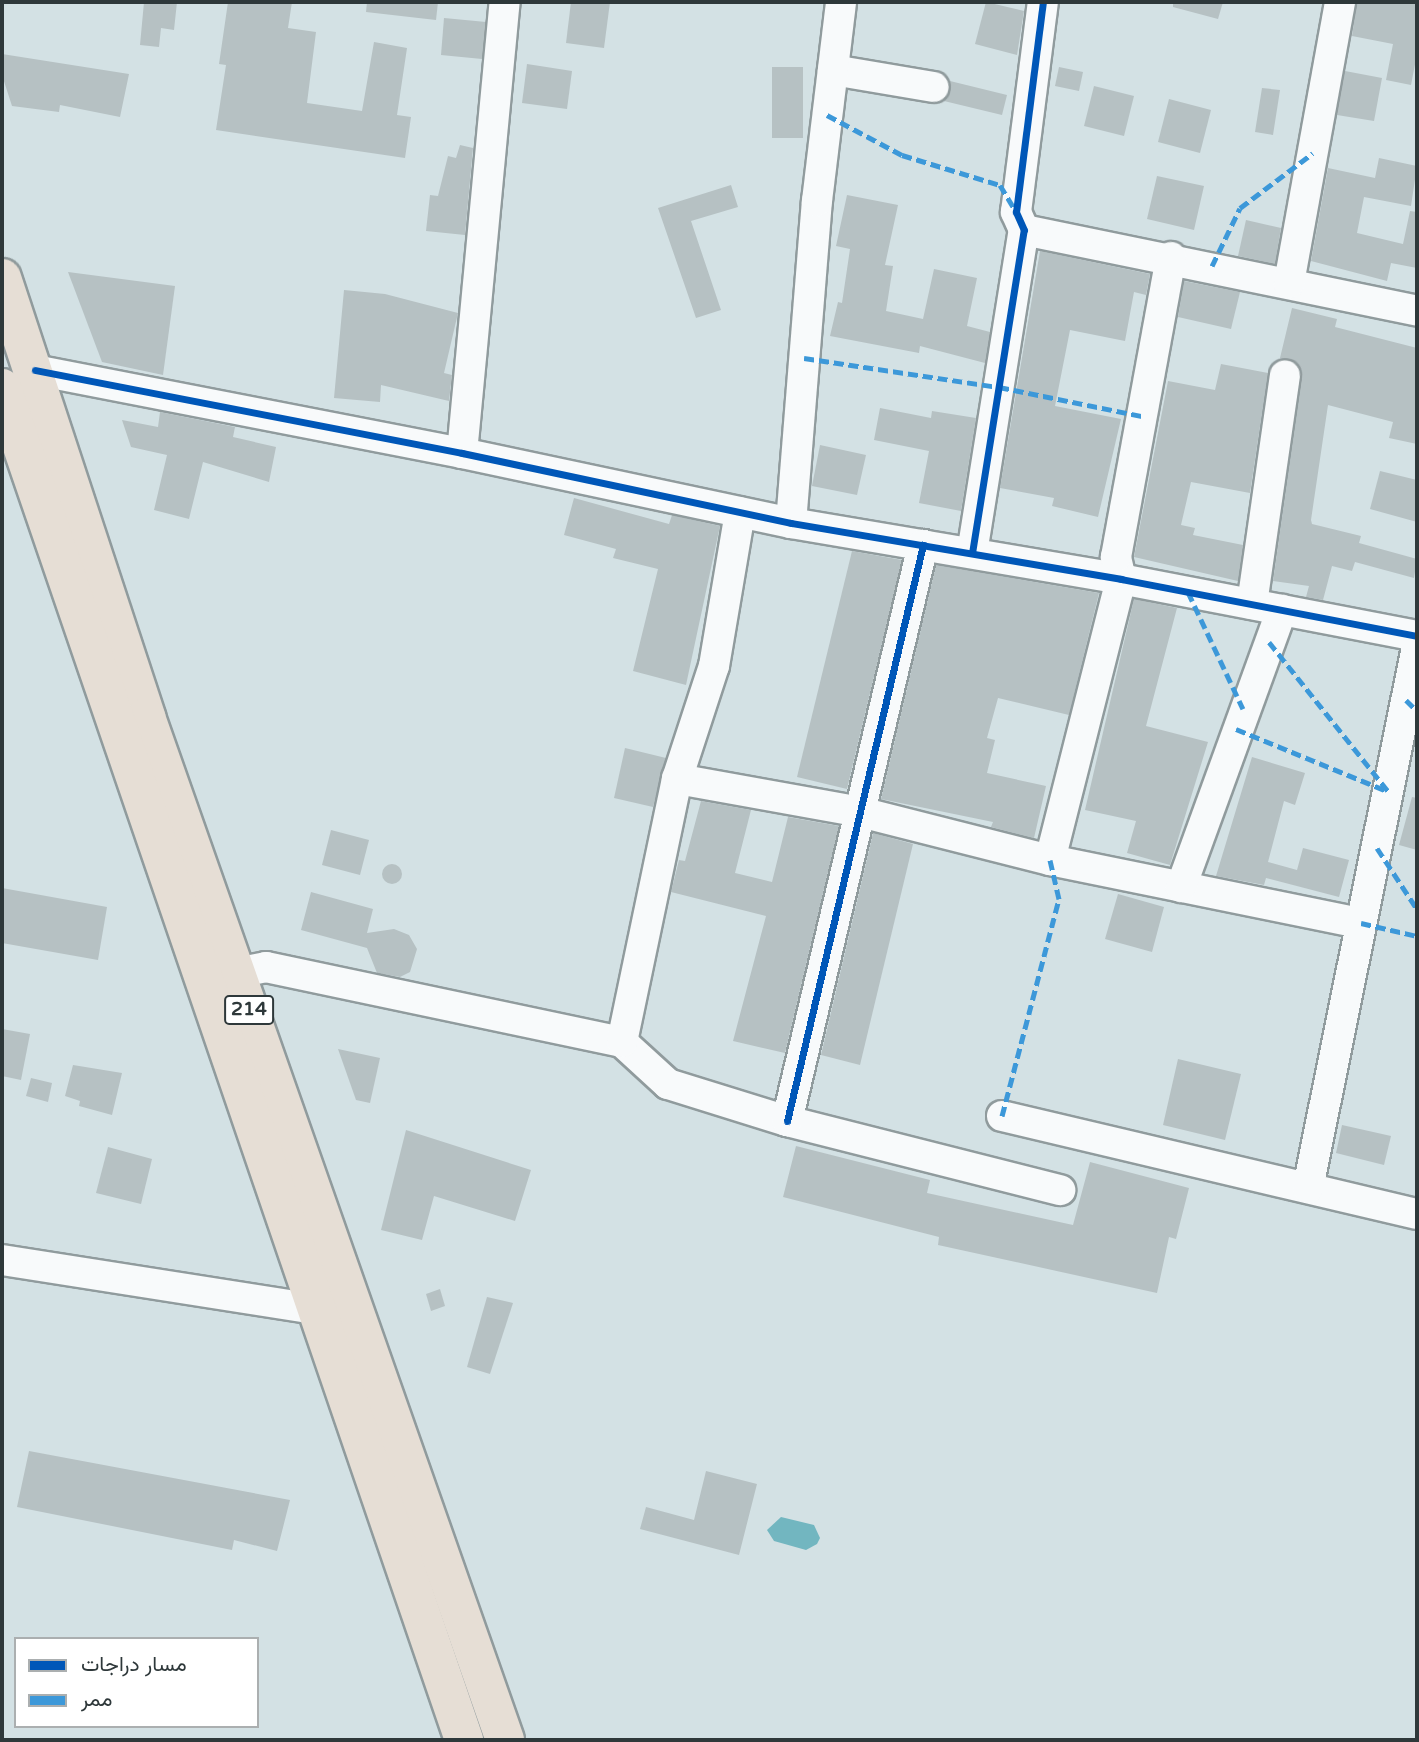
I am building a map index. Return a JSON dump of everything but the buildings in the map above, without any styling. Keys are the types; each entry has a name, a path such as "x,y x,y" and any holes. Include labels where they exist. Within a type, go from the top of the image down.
{"highway":[{"name":"214","path":"2,278 146,718 505,1740"},
{"name":"214","path":"2,388 314,1309 464,1740"}],"street":[{"path":"462,453 505,2"},
{"path":"791,523 817,201 841,2"},
{"path":"972,553 1024,230 1016,212 1043,2"},
{"path":"1289,283 1340,2"},
{"path":"833,70 934,87"},
{"path":"1024,230 1171,257 1417,312"},
{"path":"1050,860 1121,579 1116,557 1171,257"},
{"path":"34,370 462,453 791,523 1121,579 1417,636"},
{"path":"1252,604 1285,375"},
{"path":"622,1042 677,779 714,666 740,512"},
{"path":"787,1121 923,545"},
{"path":"1181,887 1282,610"},
{"path":"1308,1188 1417,646"},
{"path":"677,779 860,812 1050,860 1361,923"},
{"path":"236,973 266,967 622,1042 668,1084 787,1121 1060,1190"},
{"path":"1002,1116 1417,1214"},
{"path":"2,1261 314,1309"}],"water":[{"path":"781,1517 814,1525 820,1538 817,1544 806,1550 774,1541 767,1530"}],"marked path":[{"path":"827,115 902,155 1000,185 1016,212"},
{"path":"1212,266 1240,208 1313,153"},
{"path":"804,358 999,387 1142,416"},
{"path":"1188,592 1243,709"},
{"path":"1269,642 1388,791"},
{"path":"1406,700 1417,711"},
{"path":"1236,729 1385,790"},
{"path":"1377,848 1417,909"},
{"path":"1002,1116 1059,899 1050,860"},
{"path":"1361,923 1417,936"}],"cycle path":[{"path":"972,553 1024,230 1016,212 1043,2"},
{"path":"35,370 462,453 791,523 1121,579 1417,636"},
{"path":"787,1121 923,545"}]}
